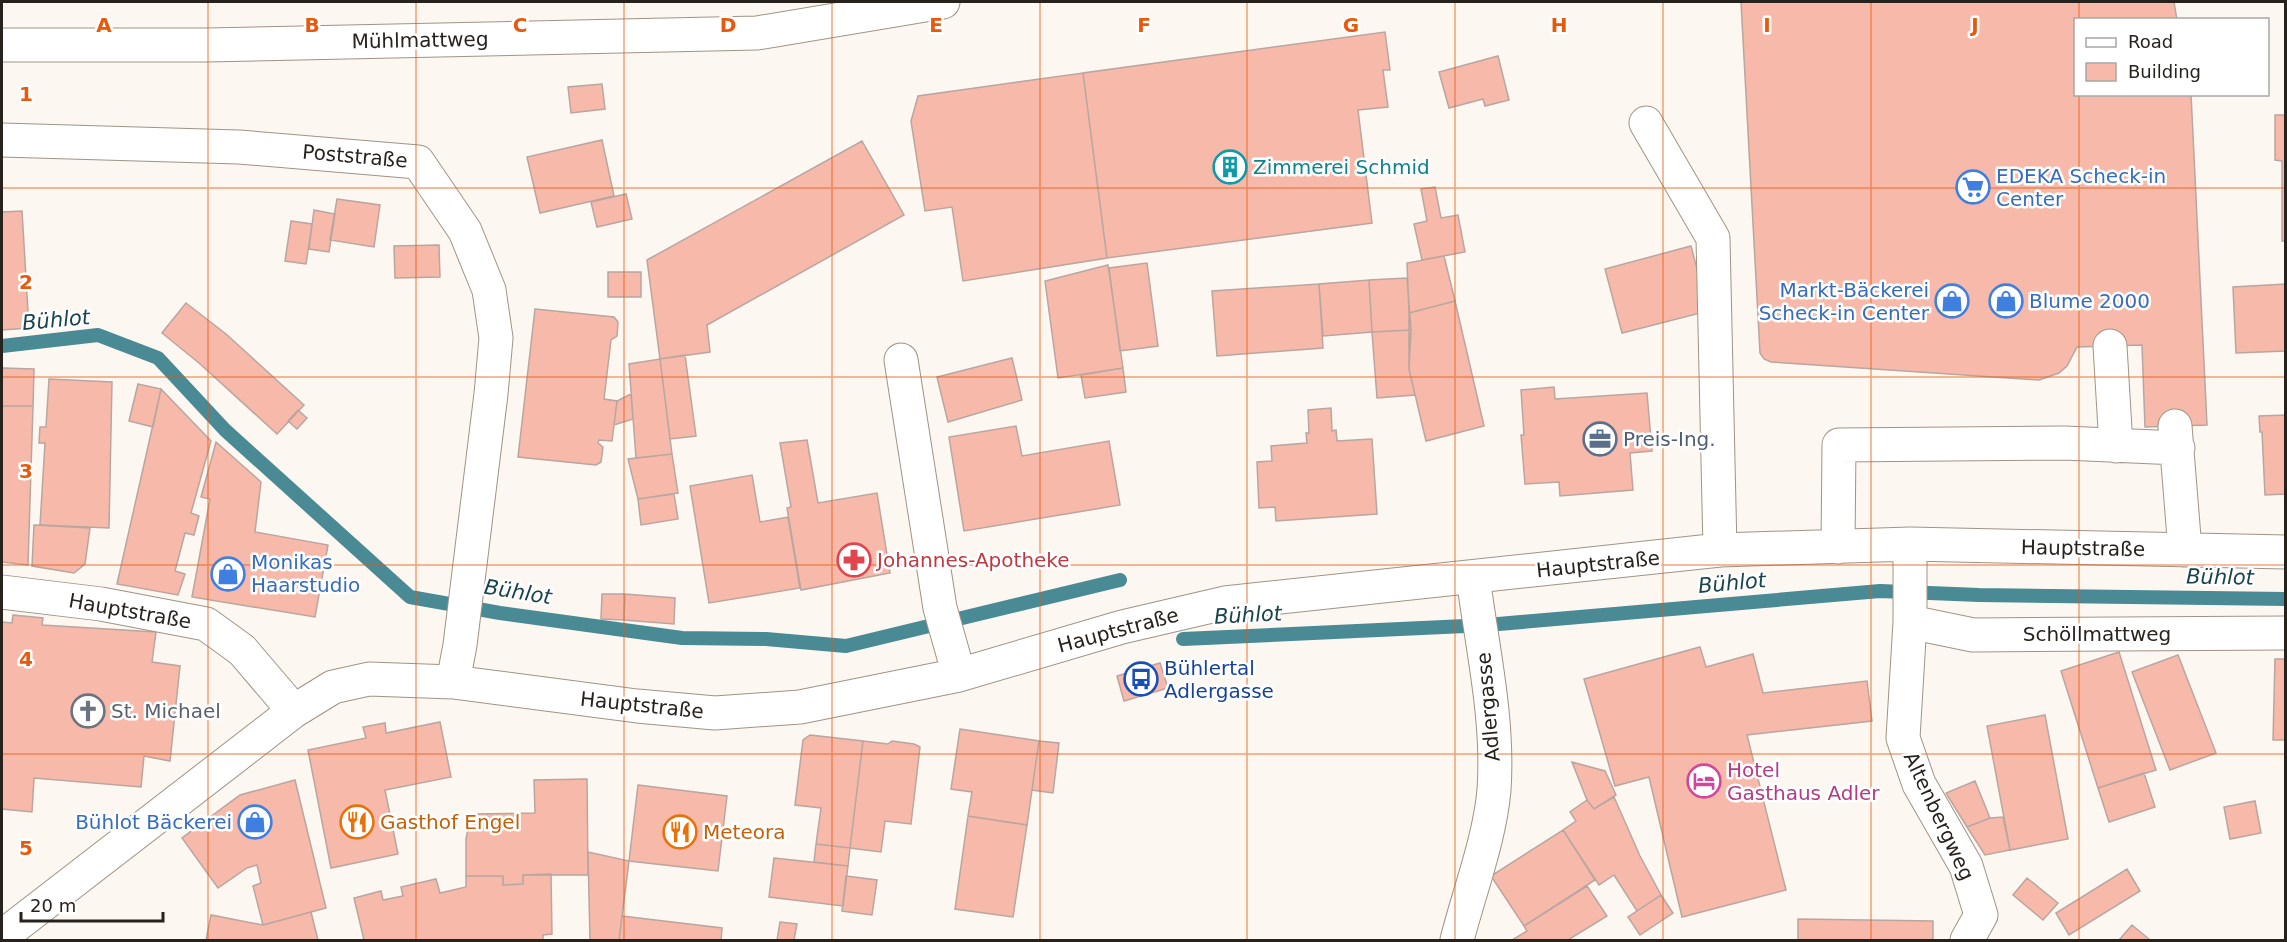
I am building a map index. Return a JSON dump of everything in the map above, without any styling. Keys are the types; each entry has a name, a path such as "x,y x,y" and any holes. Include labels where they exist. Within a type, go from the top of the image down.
{"street":[{"name":"Mühlmattweg","path":"2,45 218,45 757,33 943,2"},
{"path":"1646,123 1713,238 1720,550"},
{"name":"Poststraße","path":"2,140 239,147 418,162 465,231 489,290 496,338 460,645 453,682"},
{"path":"2110,345 2116,446"},
{"path":"901,360 944,621 959,675"},
{"path":"1838,547 1839,445 2064,443 2116,446 2176,437 2185,550"},
{"name":"Hauptstraße","path":"2,592 101,604 207,624 242,650 294,711 333,687 369,679 453,682 637,706 715,713 800,707 959,675 1122,627 1225,603 1475,589 1720,550 1838,547 1910,558 2185,550 2286,552"},
{"name":"Altenbergweg","path":"1910,558 1910,622 1903,738 1919,784 1969,875 1981,915 1967,940"},
{"name":"Adlergasse","path":"1457,940 1487,828 1494,792 1495,746 1475,589"},
{"name":"Schöllmattweg","path":"1910,622 1973,635 2286,633"},
{"path":"4,940 14,928 294,711"}],"building":[{"name":"EDEKA Scheck-in Center","path":"1741,2 2174,2 2177,18 2074,18 2074,96 2191,96 2207,425 2145,427 2142,345 2077,347 2067,366 2059,373 2039,380 1771,362 1764,359 1760,353"},
{"name":"Zimmerei Schmid","path":"1385,32 1390,70 1383,70 1388,107 1358,110 1372,223 1107,258 1083,73"},
{"path":"1498,56 1509,100 1485,106 1483,99 1449,108 1439,72"},
{"path":"1083,73 1107,258 963,281 952,207 925,211 911,121 918,96"},
{"path":"602,84 605,109 571,113 568,87"},
{"path":"2275,115 2286,115 2286,241 2282,241 2282,161 2275,160"},
{"path":"602,140 614,196 540,213 527,157"},
{"path":"862,141 904,215 707,325 710,352 660,359 647,260"},
{"path":"1435,187 1441,218 1458,215 1465,252 1422,260 1414,224 1427,221 1421,189"},
{"path":"626,194 632,219 597,227 591,202"},
{"path":"337,199 380,205 374,247 330,240"},
{"path":"314,210 335,214 329,252 309,249"},
{"path":"22,211 29,328 2,330 2,212"},
{"path":"291,221 312,224 306,264 285,261"},
{"path":"439,245 440,277 395,278 394,246"},
{"path":"1691,246 1708,311 1622,333 1605,269"},
{"path":"1444,256 1455,301 1409,313 1407,263"},
{"path":"1147,263 1158,346 1120,351 1109,268"},
{"path":"1108,265 1123,368 1058,378 1045,281"},
{"path":"608,272 641,272 641,297 608,297"},
{"path":"1407,278 1411,330 1372,332 1369,280"},
{"path":"1369,280 1372,332 1323,336 1319,284"},
{"path":"1319,284 1323,348 1217,356 1212,291"},
{"path":"2286,284 2286,351 2236,353 2233,287"},
{"path":"1455,301 1484,426 1426,441 1409,369 1409,313"},
{"path":"186,303 226,334 304,405 277,434 199,363 162,333"},
{"path":"535,309 614,317 618,322 617,336 611,340 604,399 617,401 612,441 599,440 598,443 603,447 601,462 596,465 518,457"},
{"path":"1411,330 1409,369 1415,395 1377,398 1372,332"},
{"path":"685,355 696,436 670,439 660,359"},
{"path":"1012,358 1022,400 948,422 937,377"},
{"path":"660,359 672,454 636,458 629,364"},
{"path":"2,368 34,369 33,406 2,406"},
{"path":"1123,368 1126,392 1085,398 1081,375"},
{"path":"49,379 112,382 109,528 40,525 45,443 39,443 40,427 46,427"},
{"path":"138,384 161,389 153,427 129,421"},
{"path":"1554,387 1555,399 1647,393 1652,451 1630,453 1633,490 1560,496 1559,482 1525,484 1521,435 1524,435 1521,390"},
{"path":"161,389 211,441 191,513 199,516 194,535 185,533 175,571 185,574 178,595 117,584"},
{"path":"631,394 633,419 614,425 617,401"},
{"path":"2,406 33,406 28,565 2,562"},
{"path":"1331,408 1332,431 1336,430 1337,441 1372,439 1377,514 1276,521 1275,507 1259,508 1257,462 1272,461 1271,446 1307,443 1308,410"},
{"path":"298,410 307,418 297,429 288,421"},
{"path":"2286,415 2286,494 2265,495 2259,416"},
{"path":"1016,426 1022,456 1109,441 1120,505 964,531 949,437"},
{"path":"807,440 818,503 877,493 890,573 801,590 787,508 791,507 780,443"},
{"path":"216,442 261,482 255,532 328,545 315,617 192,597 210,499 201,497"},
{"path":"672,454 678,493 638,499 628,459"},
{"path":"752,475 760,522 788,517 800,588 709,603 690,486"},
{"path":"674,494 678,519 641,525 638,499"},
{"path":"34,525 90,528 85,564 74,573 32,566"},
{"path":"602,594 625,594 624,620 601,619"},
{"path":"625,594 675,598 674,624 624,620"},
{"name":"St. Michael","path":"13,615 43,618 42,625 156,632 152,662 180,666 170,761 144,756 141,787 34,778 32,812 2,809 2,622 12,623"},
{"name":"Hotel Gasthaus Adler","path":"1700,647 1706,667 1753,654 1763,693 1867,681 1872,721 1747,735 1786,890 1682,917 1649,777 1615,786 1584,679"},
{"path":"2119,652 2156,770 2098,788 2061,671"},
{"path":"2178,655 2216,753 2170,770 2132,672"},
{"path":"2275,659 2286,659 2286,740 2273,740"},
{"path":"1160,663 1168,688 1124,701 1117,676"},
{"path":"2045,715 2068,839 2010,850 1987,726"},
{"name":"Gasthof Engel","path":"440,722 451,777 385,790 398,854 331,868 308,750 366,738 363,727 385,723 386,733"},
{"path":"960,729 1039,741 1027,825 968,816 972,792 951,789"},
{"path":"810,735 863,741 850,848 816,844 821,808 795,805 803,740"},
{"path":"863,741 888,744 892,741 920,747 911,824 885,821 881,852 850,848"},
{"path":"1039,741 1059,743 1053,793 1032,790"},
{"path":"1572,762 1605,771 1616,795 1594,809 1587,800"},
{"path":"2144,773 2155,807 2109,822 2098,788"},
{"path":"587,779 588,875 523,875 523,884 503,885 503,876 466,876 466,839 471,814 535,813 534,780"},
{"path":"295,780 326,908 263,925 253,886 261,883 257,865 247,868 218,888 182,838 240,795"},
{"path":"1975,781 1990,818 1967,827 1946,793"},
{"path":"638,785 727,796 718,871 629,861"},
{"path":"1614,797 1640,856 1661,895 1637,911 1614,875 1599,885 1563,830 1576,821 1570,812 1587,800 1594,809"},
{"path":"2255,801 2261,833 2230,839 2224,807"},
{"path":"968,816 1027,825 1013,917 955,909"},
{"path":"2003,817 2010,850 1985,855 1967,827 1990,818"},
{"path":"1563,830 1595,880 1524,926 1491,876"},
{"path":"816,844 850,848 848,866 814,862"},
{"path":"588,852 629,861 619,940 590,940"},
{"path":"774,858 848,866 843,906 769,897"},
{"path":"2127,869 2140,891 2069,935 2056,913"},
{"path":"551,874 552,934 543,935 543,940 364,940 354,898 381,891 383,900 403,896 401,887 436,879 440,893 466,887 466,876 503,876 503,885 523,884 523,875"},
{"path":"846,876 877,880 872,915 842,911"},
{"path":"2027,878 2058,903 2043,920 2013,895"},
{"path":"1587,886 1607,916 1568,940 1512,940 1527,931 1524,926"},
{"path":"1661,895 1673,913 1640,935 1628,917"},
{"path":"311,912 318,940 206,940 211,915 263,925"},
{"path":"622,916 722,928 721,940 619,940"},
{"path":"1798,919 1933,921 1933,940 1798,940"},
{"path":"780,922 797,924 794,940 777,940"},
{"path":"2132,925 2150,940 2119,940"}],"waterway":[{"name":"Bühlot","path":"2,346 98,335 158,358 225,430 410,597 500,613 682,638 766,639 846,646 1120,580"},
{"name":"Bühlot","path":"1183,639 1487,625 1880,591 1979,595 2286,599"}],"place":[{"name":"Zimmerei Schmid","path":"1230,167"},
{"name":"EDEKA Scheck-in Center","path":"1973,187"},
{"name":"Markt-Bäckerei Scheck-in Center","path":"1952,301"},
{"name":"Blume 2000","path":"2006,301"},
{"name":"Preis-Ing.","path":"1600,439"},
{"name":"Johannes-Apotheke","path":"854,560"},
{"name":"Monikas Haarstudio","path":"228,574"},
{"name":"Bühlertal Adlergasse","path":"1141,679"},
{"name":"St. Michael","path":"88,711"},
{"name":"Hotel Gasthaus Adler","path":"1704,781"},
{"name":"Bühlot Bäckerei","path":"255,822"},
{"name":"Gasthof Engel","path":"357,822"},
{"name":"Meteora","path":"680,832"}]}
